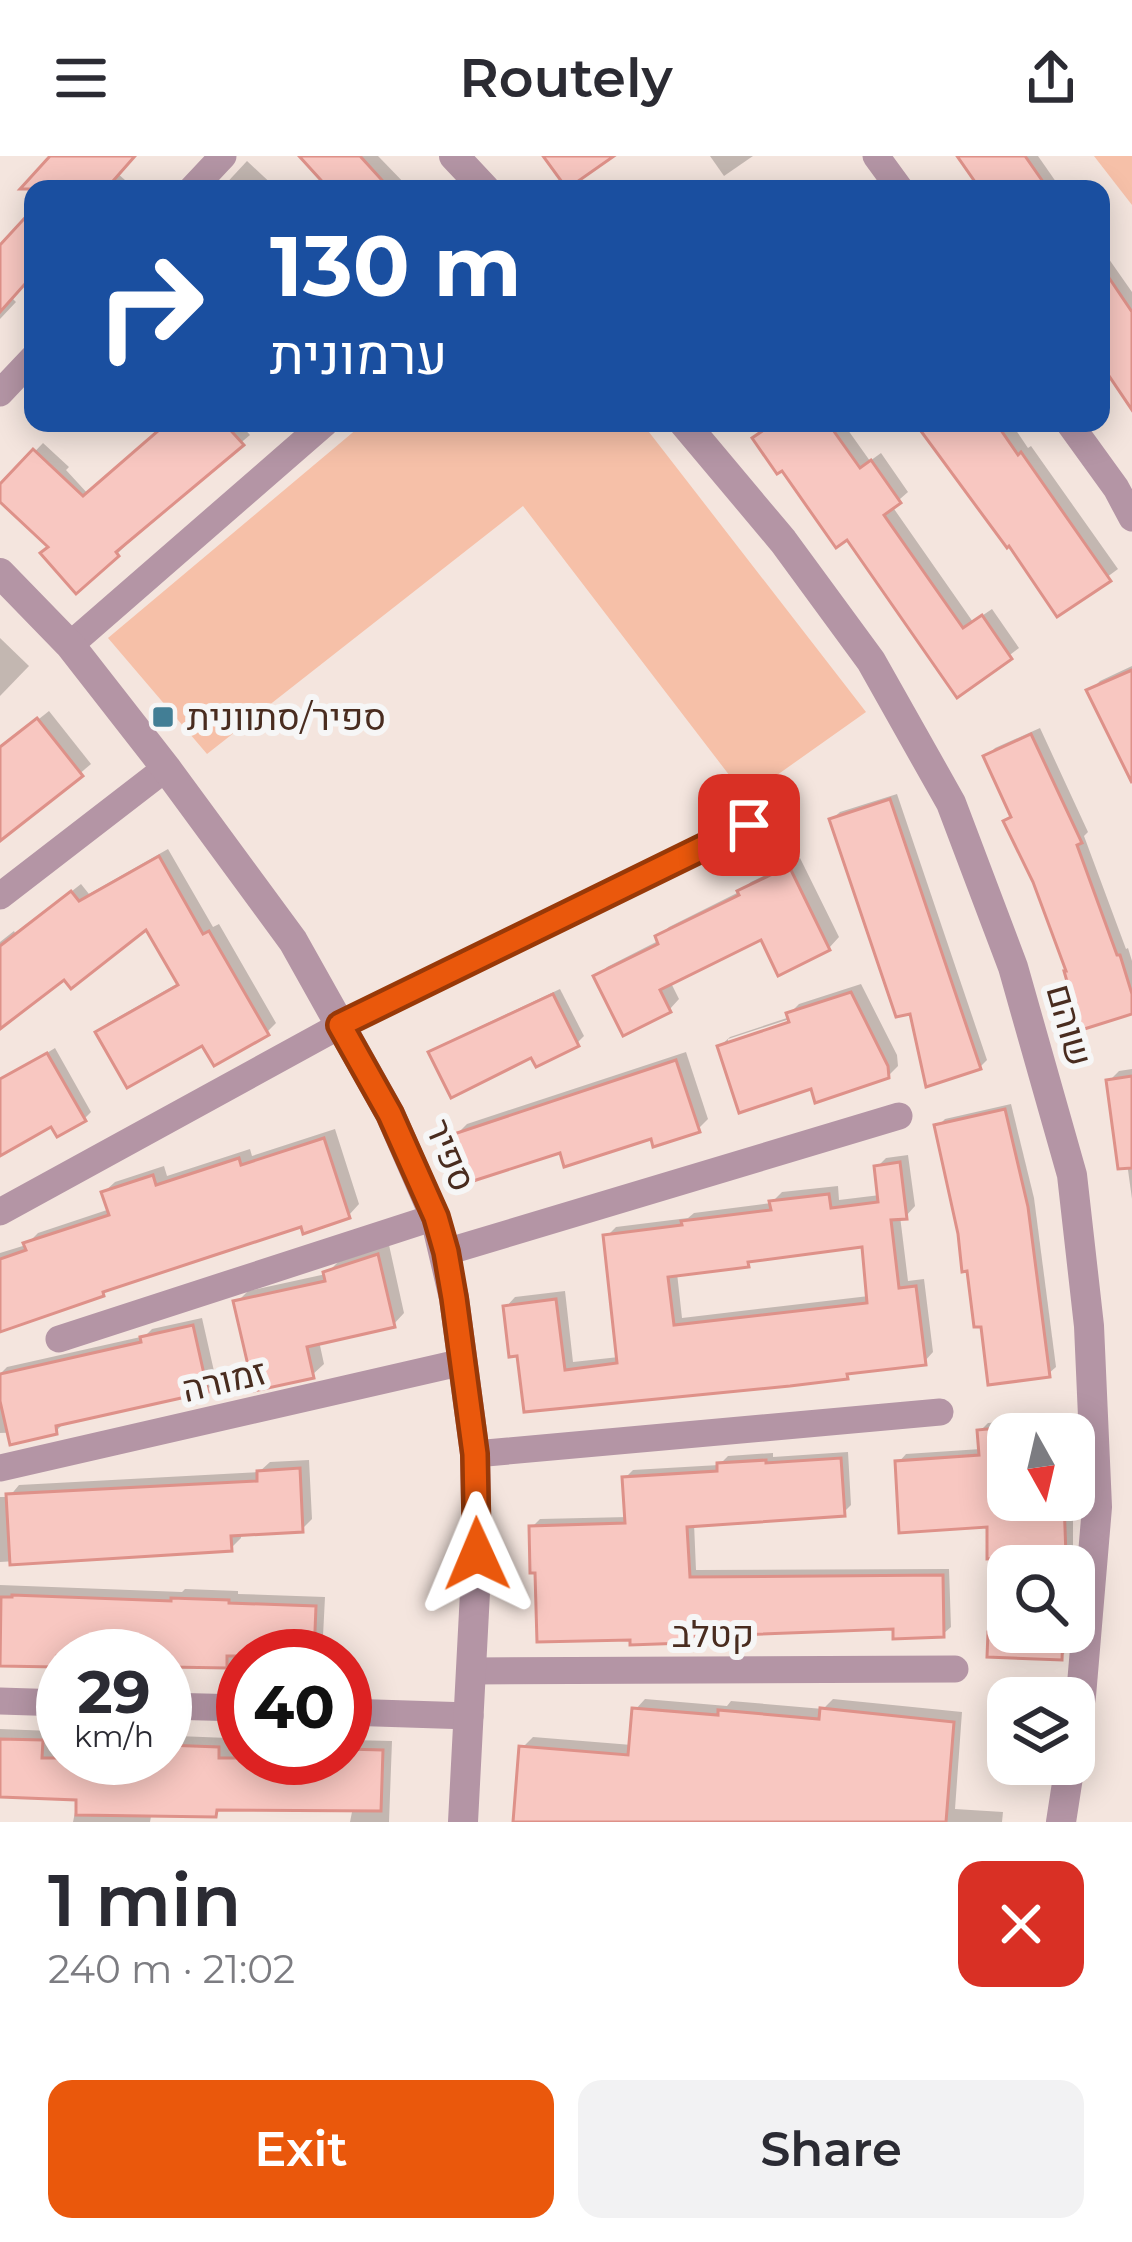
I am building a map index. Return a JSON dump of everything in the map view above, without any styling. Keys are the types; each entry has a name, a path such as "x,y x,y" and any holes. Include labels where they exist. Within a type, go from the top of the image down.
{"street":[{"path":"200,180 223,156"},
{"path":"454,156 477,180"},
{"path":"0,393 24,368"},
{"path":"70,645 315,432"},
{"name":"שוהם","path":"692,432 783,541 871,661 951,803 1013,967 1072,1175 1089,1325 1097,1507 1084,1677"},
{"path":"1076,432 1132,518"},
{"name":"ספיר","path":"0,573 70,645 293,941 390,1114 436,1217 446,1252 475,1454 477,1554 463,1822"},
{"path":"0,896 166,768"},
{"path":"0,1212 340,1025 749,825"},
{"path":"446,1252 898,1116"},
{"path":"59,1339 436,1217"},
{"name":"זמורה","path":"0,1468 464,1363"},
{"path":"475,1454 940,1412"},
{"name":"קטלב","path":"472,1671 955,1669"},
{"path":"0,1700 36,1701"},
{"path":"372,1713 470,1716"},
{"path":"1061,1822 1067,1785"}],"shaded area":[{"path":"1094,156 1132,156 1132,205"},
{"path":"353,432 649,432 866,712 746,797 523,506 207,754 108,638"}],"building":[{"path":"50,156 135,156 114,180 28,180"},
{"path":"299,156 360,156 382,180 321,180"},
{"path":"543,156 614,156 580,180 560,180"},
{"path":"957,156 1025,156 1042,180 974,180"},
{"path":"24,219 24,285 0,312 0,245"},
{"path":"1110,279 1132,312 1132,410 1110,377"},
{"path":"157,432 232,432 244,445 116,552 119,556 76,594 40,553 48,547 0,502 0,484 33,449 83,496"},
{"path":"761,432 834,432 860,468 871,460 901,503 884,515 963,628 982,615 1012,659 957,698 847,540 836,548 782,471 777,474 752,438"},
{"path":"922,432 1002,432 1111,581 1057,617"},
{"path":"1132,670 1132,783 1086,690"},
{"path":"37,718 83,776 0,841 0,747"},
{"path":"1031,734 1082,843 1077,845 1132,994 1132,1014 1081,1030 1066,971 1033,882 1003,821 1011,817 983,756"},
{"path":"890,799 981,1069 926,1087 910,1014 896,1017 829,819"},
{"path":"159,856 269,1035 214,1066 202,1046 127,1088 95,1032 178,985 146,930 71,989 64,980 0,1029 0,946 71,891 79,901"},
{"path":"789,866 830,950 778,976 761,940 660,990 671,1012 623,1036 593,976 658,944 655,936"},
{"path":"851,992 888,1066 889,1078 815,1103 811,1089 739,1113 717,1046 789,1022 786,1013"},
{"path":"553,994 579,1046 536,1067 531,1058 451,1098 428,1052"},
{"path":"47,1053 86,1121 57,1137 51,1127 0,1156 0,1079"},
{"path":"676,1060 700,1132 653,1147 651,1139 564,1167 560,1153 470,1182 454,1134"},
{"path":"1132,1076 1132,1168 1118,1169 1106,1080"},
{"path":"1005,1109 1028,1207 1050,1377 988,1385 981,1327 974,1327 967,1271 962,1272 934,1125"},
{"path":"324,1138 350,1218 303,1234 301,1227 103,1292 104,1296 0,1332 0,1259 26,1250 23,1243 109,1215 101,1192 153,1175 156,1185 239,1158 241,1165"},
{"path":"900,1162 907,1219 891,1220 899,1288 916,1286 926,1365 790,1386 524,1412 517,1356 509,1357 503,1306 556,1299 565,1370 617,1363 603,1235 771,1210 769,1201 829,1194 831,1208 878,1202 874,1166","holes":["862,1247 867,1303 674,1325 668,1277"]},
{"path":"378,1254 395,1327 307,1347 314,1378 254,1391 233,1301 325,1281 323,1272"},
{"path":"193,1325 208,1392 56,1426 57,1434 10,1445 0,1401 0,1374 141,1342 140,1337"},
{"path":"987,1429 987,1521 1065,1521 1066,1545 987,1545 987,1527 899,1533 895,1461 979,1455 977,1430"},
{"path":"841,1458 845,1516 687,1527 690,1577 943,1575 944,1637 893,1639 893,1629 684,1637 685,1643 537,1642 529,1526 625,1523 622,1477 717,1471 717,1463"},
{"path":"300,1468 303,1532 231,1536 232,1551 10,1565 6,1494 257,1481 257,1471"},
{"path":"1,1597 171,1598 316,1606 315,1629 216,1629 216,1668 192,1667 192,1629 36,1629 36,1667 0,1666"},
{"path":"987,1653 1062,1653 1062,1660 987,1657"},
{"path":"632,1708 819,1719 820,1708 954,1722 946,1822 513,1822 519,1746 628,1755"},
{"path":"0,1739 36,1740 36,1785 192,1785 192,1746 216,1747 216,1785 372,1785 372,1750 383,1750 381,1811 217,1810 216,1817 76,1815 76,1800 0,1797"}],"place":[{"name":"ספיר/סתוונית","path":"163,717"}],"route":[{"path":"477,1554 475,1454 446,1252 436,1217 390,1114 340,1025 749,825"}]}
